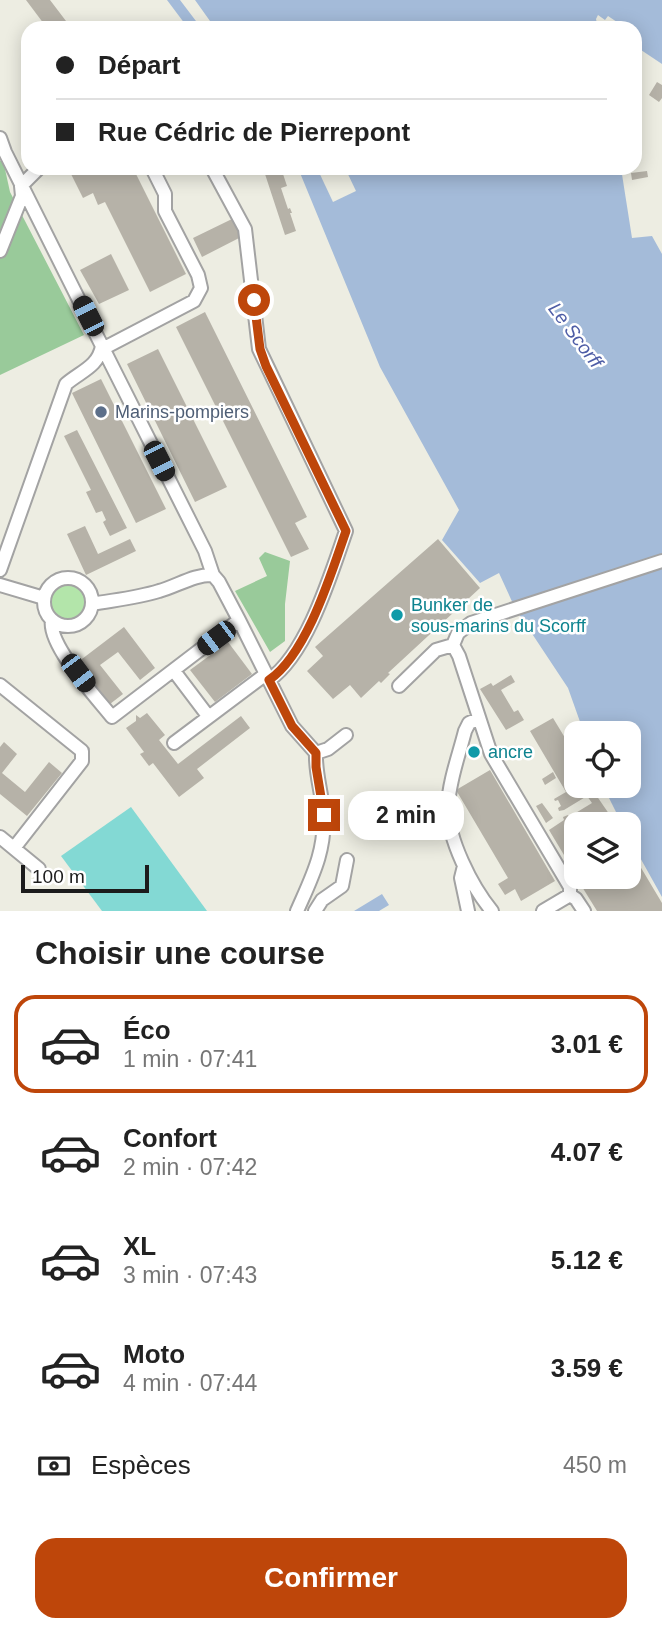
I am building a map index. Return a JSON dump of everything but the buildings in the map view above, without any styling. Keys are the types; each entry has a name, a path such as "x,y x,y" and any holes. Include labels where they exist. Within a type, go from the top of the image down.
{"street":[{"path":"0,138 21,186 189,520 213,575 239,620 292,726 316,753 324,815 323,842 317,866 297,911"},
{"path":"21,186 33,175"},
{"path":"103,346 108,346 194,301 201,288 198,275 165,211 165,194 156,175"},
{"path":"174,743 208,716 289,661 327,585 346,531 262,358 245,229 216,175"},
{"path":"0,251 22,196 21,186"},
{"path":"0,570 66,384 95,364 103,346"},
{"path":"453,645 458,633 471,623 662,561"},
{"path":"92,604 148,594 204,575 213,575"},
{"path":"74,579 87,588 92,604 86,617 73,625 58,624 52,620 44,606 44,598 52,584 58,580 74,579"},
{"path":"0,585 44,598"},
{"path":"52,620 50,629 61,651 112,717 239,620"},
{"path":"399,686 436,650 453,645"},
{"path":"453,645 491,754 570,887 570,895"},
{"path":"174,671 208,716"},
{"path":"0,685 82,751 84,756 14,848"},
{"path":"478,719 469,723 465,731 448,805 449,822 464,866 492,911"},
{"path":"316,753 328,749 346,735"},
{"path":"0,837 39,869"},
{"path":"315,911 322,900 342,886 347,860"},
{"path":"464,866 461,878 468,911"},
{"path":"543,911 570,895"},
{"path":"570,895 584,911"}],"green space":[{"path":"3,160 10,192 84,335 0,375 0,161"},
{"path":"265,552 290,561 285,604 285,641 270,652 235,591 267,576 259,558"},
{"path":"68,582 81,588 87,601 81,614 68,620 55,614 49,601 55,588"}],"shaded area":[{"path":"131,807 207,911 102,911 61,856"}],"water":[{"path":"167,0 180,0 196,21 183,21"},
{"path":"195,0 662,0 662,64 642,51 642,21 616,21 608,16 605,20 598,15 596,21 210,21"},
{"name":"Le Scorff","path":"301,175 622,175 632,238 652,236 662,254 662,897 641,859 641,812 616,812 609,798 641,798 641,721 580,721 568,688 515,608 499,573 480,583 442,540 459,510 380,367"},
{"path":"382,894 389,905 379,911 354,911"}],"pier":[{"path":"320,175 348,175 356,191 333,202"}],"place":[{"name":"Marins-pompiers","path":"101,412"},
{"name":"Bunker de sous-marins du Scorff","path":"397,615"},
{"name":"ancre","path":"474,752"}],"route":[{"path":"254,300 260,349 266,366 346,531 309,625 289,661 269,680 292,726 316,753 324,815"}]}
